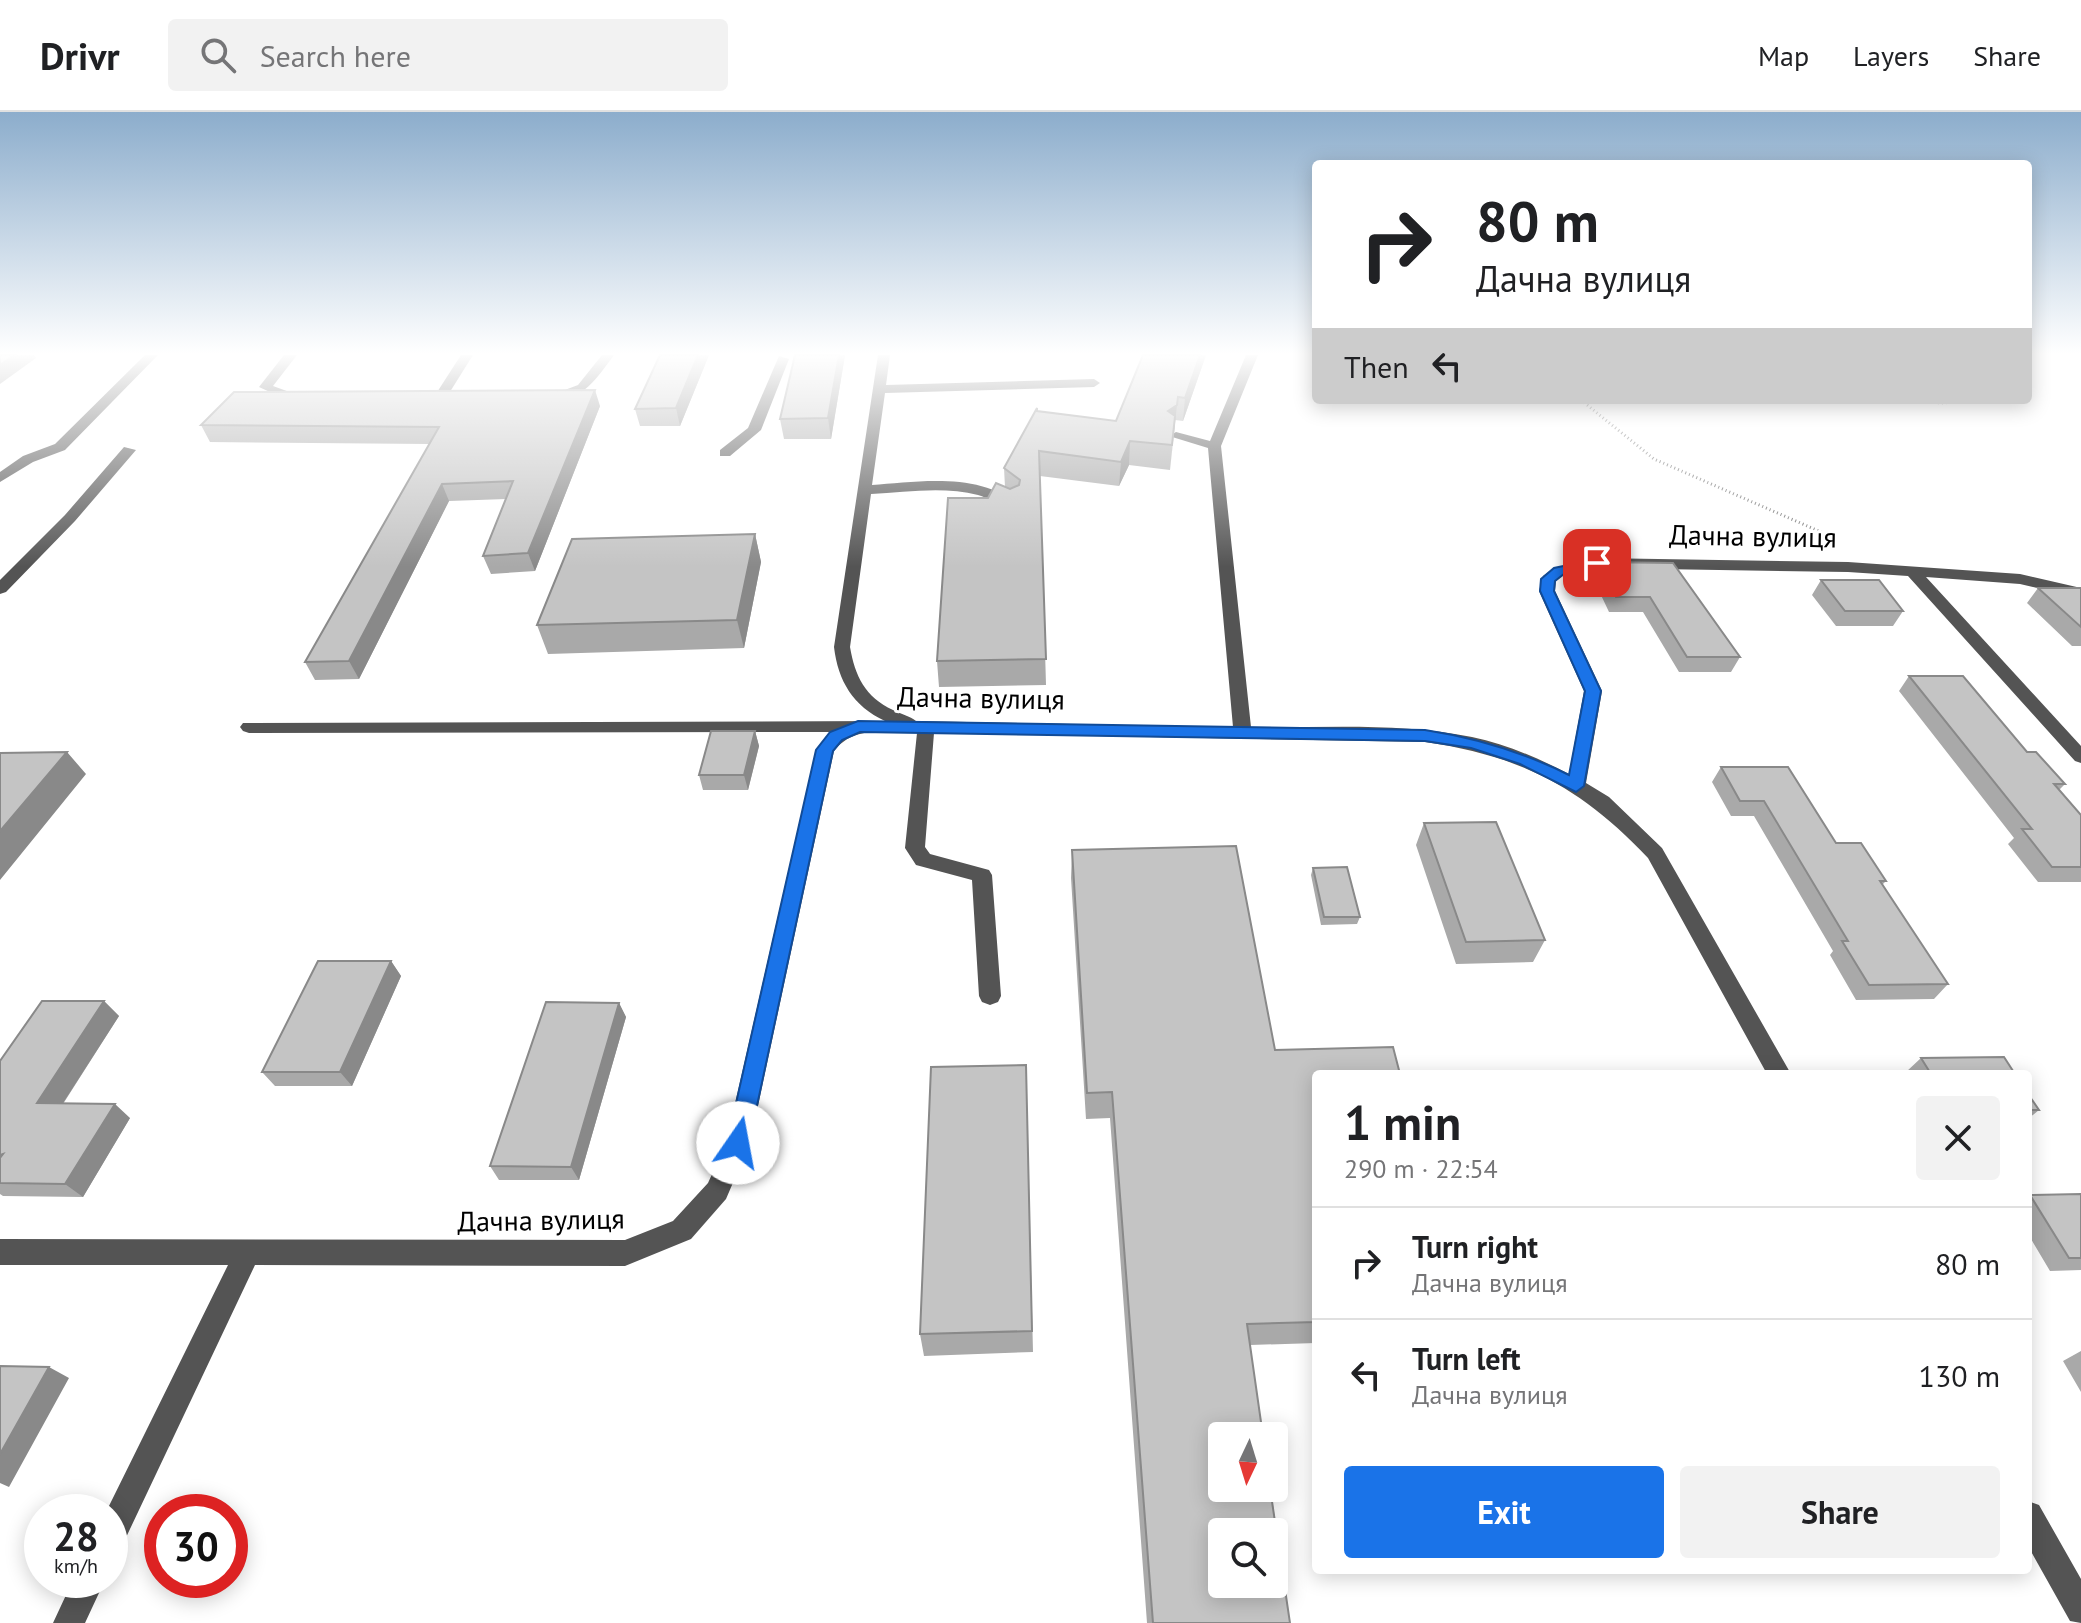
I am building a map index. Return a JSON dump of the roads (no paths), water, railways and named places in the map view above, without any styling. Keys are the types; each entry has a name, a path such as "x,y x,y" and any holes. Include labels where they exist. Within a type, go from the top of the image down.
{"street":[{"path":"0,478 28,459 60,447 81,426"},
{"path":"725,453 756,426"},
{"path":"874,426 842,647 843,667 851,685 876,709 926,727 915,848 923,860 982,875 990,996"},
{"path":"1223,426 1214,446 1243,733"},
{"path":"1176,436 1214,446"},
{"path":"0,589 70,518 129,450"},
{"path":"865,490 976,488 1003,498 1011,507"},
{"name":"Дачна вулиця","path":"0,1252 625,1253 682,1230 717,1191 738,1143 825,750 836,736 858,726 1441,738 1472,743 1526,760 1576,786 1593,691 1547,591 1548,579 1559,571 1597,563 1879,570 2020,579 2079,592"},
{"path":"1914,573 2081,757"},
{"path":"249,727 858,726"},
{"path":"1576,786 1602,802 1655,853 1777,1070"},
{"path":"128,1500 248,1251"},
{"path":"2032,1523 2081,1610"},
{"path":"69,1623 81,1598"}]}
